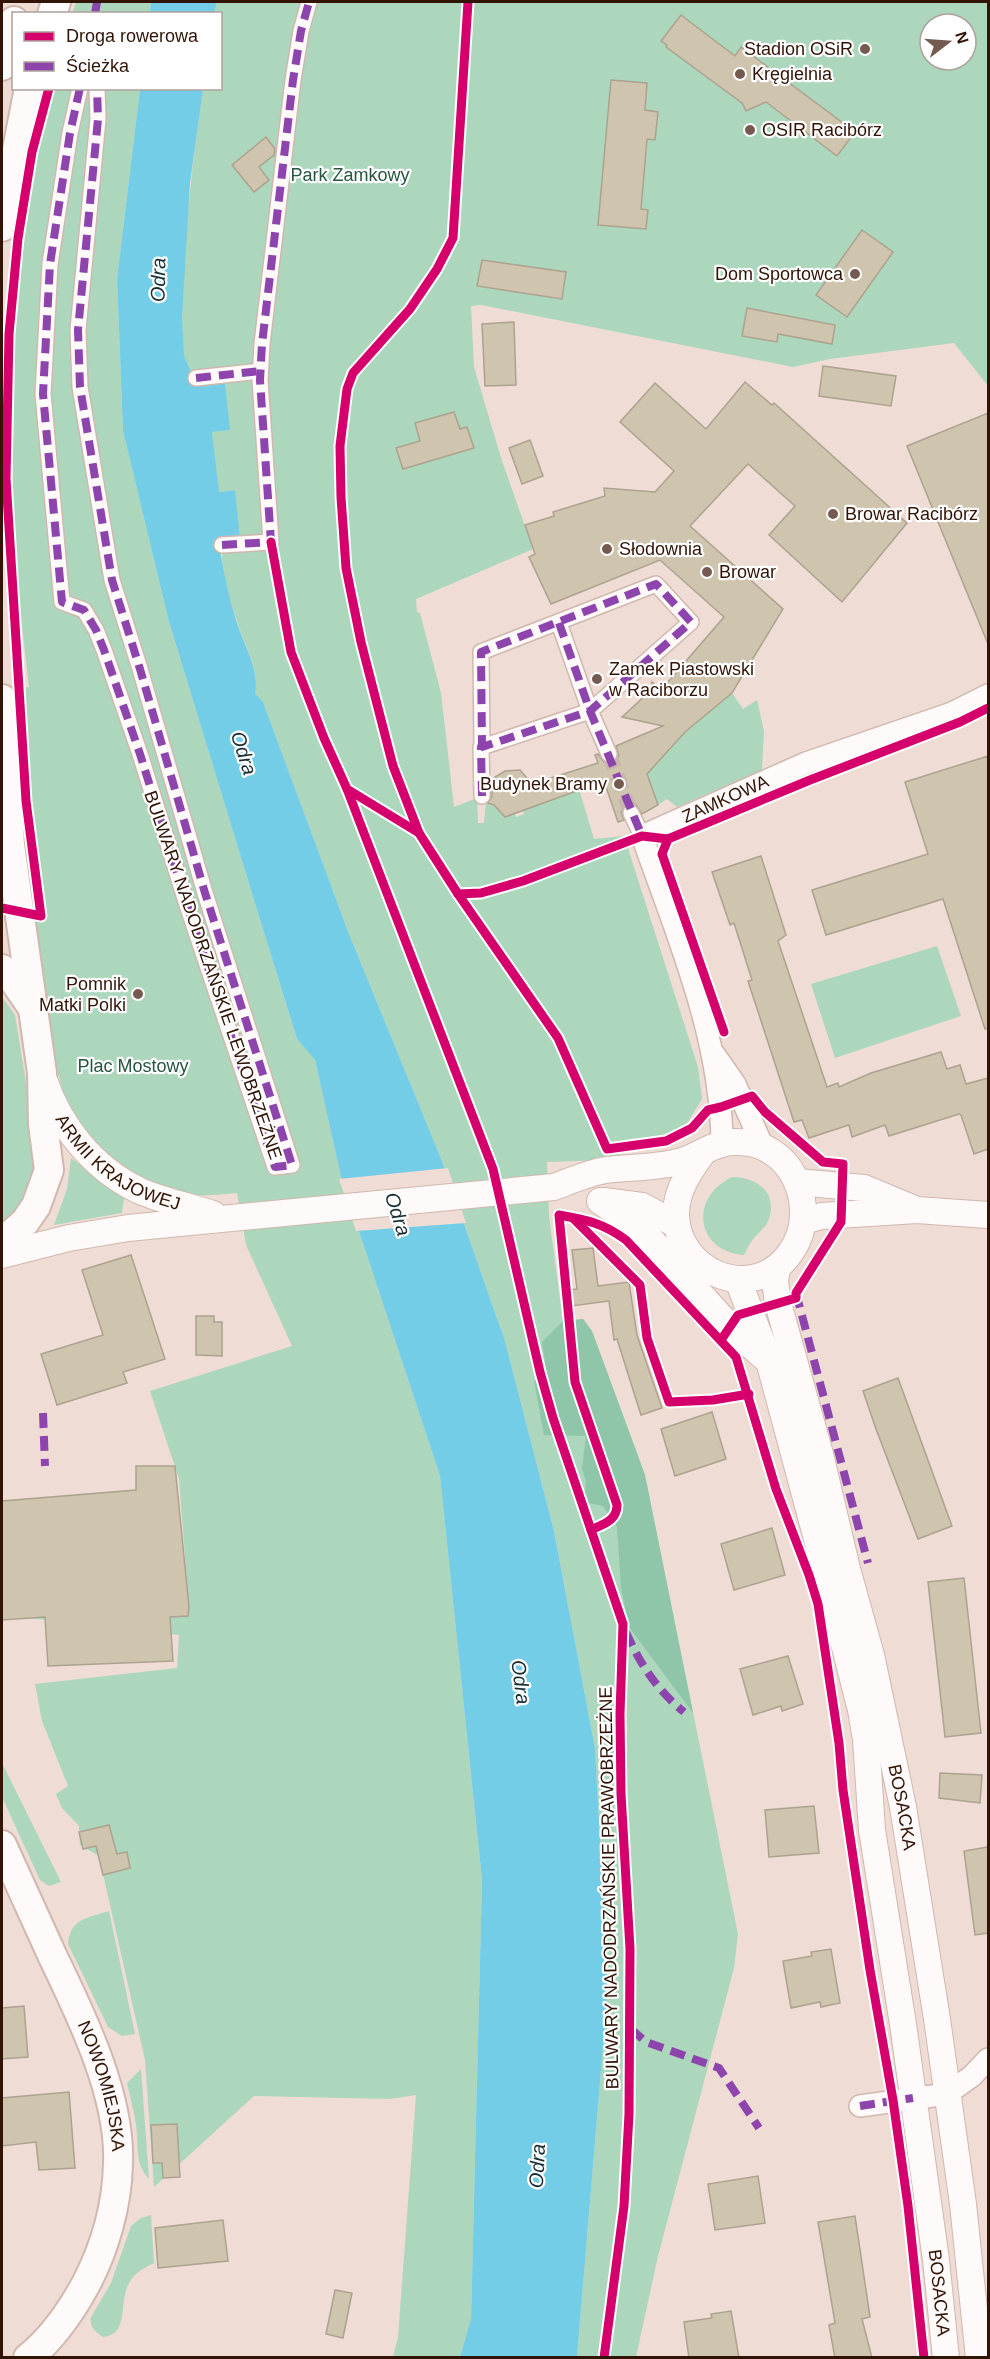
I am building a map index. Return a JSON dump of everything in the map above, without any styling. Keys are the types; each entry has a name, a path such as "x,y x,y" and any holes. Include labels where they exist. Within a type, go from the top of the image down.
{"main road":[{"path":"2,66 12,28"},
{"path":"2,227 28,90"},
{"path":"2,699 10,845 42,1074 43,1124 49,1170 36,1206 25,1222 2,1242"},
{"path":"2,969 12,978 33,1008"},
{"name":"NOWOMIEJSKA","path":"2,1845 80,2014 104,2078 114,2117 118,2163 112,2213 97,2262 80,2295 54,2332 28,2358"}],"street":[{"path":"222,545 271,542 260,371 268,275 288,134 293,80 301,31 309,2"},
{"name":"BULWARY NADODRZAŃSKIE LEWOBRZEŻNE","path":"80,90 70,134 50,264 43,394 62,602 84,610 96,630 140,754 188,908 275,1167 292,1165 205,893 144,680 112,580 102,527 80,387 78,330 98,118 98,90"},
{"path":"196,378 260,371"},
{"path":"482,747 590,711 691,622 656,584 481,652 482,796"},
{"path":"559,623 590,711 609,754"},
{"name":"ZAMKOWA","path":"642,836 806,763 952,713 988,695"},
{"path":"631,813 642,836 691,975 714,1054 721,1107 713,1147 683,1184 676,1210 677,1225 684,1243 696,1261 708,1269 738,1280 759,1277 777,1269 792,1251 803,1221 802,1195 784,1161 763,1147 736,1142 713,1147"},
{"path":"714,1054 735,1084 763,1147"},
{"name":"ARMII KRAJOWEJ","path":"42,1074 64,1124 81,1145 103,1166 138,1190 235,1216"},
{"name":"ARMII KRAJOWEJ","path":"2,1255 95,1233 235,1216 554,1187 602,1171 684,1161 713,1147"},
{"path":"797,1182 864,1188 916,1210"},
{"name":"ARMII KRAJOWEJ","path":"554,1187 600,1201 642,1206 677,1225"},
{"path":"600,1201 633,1224 653,1242 730,1327 769,1361"},
{"path":"803,1221 822,1216 916,1210 988,1215"},
{"name":"BOSACKA","path":"777,1269 775,1281 778,1303 820,1454 847,1569 871,1655 903,1807 937,2019 963,2204 979,2358"},
{"name":"BOSACKA","path":"738,1280 769,1361 861,1710 866,1739 872,1830 903,2024 936,2260 946,2358"},
{"path":"860,2106 947,2094 972,2076 988,2059"}],"green space":[{"path":"76,2 151,2 150,12 73,12"},
{"name":"Park Zamkowy","path":"217,2 988,2 988,386 954,343 830,359 793,367 481,305 471,306 474,367 501,458 533,549 416,599 417,612 420,613 441,693 454,807 477,798 478,823 484,823 486,803 494,805 505,816 514,813 516,817 524,814 523,810 579,789 594,839 624,836 698,1067 702,1099 684,1128 606,1160 547,1162 549,1216 563,1321 583,1319 592,1331 645,1475 738,1934 734,1968 658,2256 636,2357 577,2357 608,1987 595,1748 554,1531 505,1341 442,1161 349,934 263,702 255,693 253,666 227,588 222,557 235,500 235,490 218,492 212,432 229,430 225,383 197,386 182,349 181,323 190,188 203,90 222,90 222,12 214,12"},
{"name":"Plac Mostowy","path":"52,90 140,90 117,279 123,431 169,622 297,1039 315,1060 341,1177 440,1476 482,1880 471,2319 460,2357 393,2357 398,2337 416,2095 390,2099 254,2096 154,2187 145,2060 99,1856 80,1845 79,1826 62,1808 56,1794 68,1786 42,1721 35,1684 177,1668 179,1635 29,1618 189,1608 179,1479 150,1391 292,1346 246,1245 237,1193 202,1195 181,1193 163,1188 131,1172 116,1161 90,1135 67,1101 58,1074 17,806 13,689 29,687 18,592 11,479 11,401 18,292 35,154"},
{"path":"732,693 743,709 757,700 764,731 762,770 677,807 667,799 658,805 646,771 656,765 673,743 697,721"},
{"path":"937,946 961,1016 835,1058 811,984"},
{"path":"2,997 15,1015 39,1163 32,1194 2,1230"},
{"path":"71,1158 124,1198 122,1213 54,1225 67,1189"},
{"path":"732,1177 757,1183 768,1194 770,1201 769,1219 744,1255 728,1251 715,1244 707,1234 704,1222 704,1210 709,1197 718,1186"},
{"path":"583,1319 592,1331 645,1475 693,1713 629,1627 621,1588 617,1527 603,1506 584,1502 586,1481 582,1469 586,1436 544,1435 534,1381 547,1375 542,1342 563,1321"},
{"path":"2,1763 61,1882 49,1886 40,1880 2,1797"},
{"path":"109,1911 135,2034 122,2036 108,2027 68,1944 69,1935 76,1924 81,1920"},
{"path":"141,2069 149,2179 139,2160 136,2125 127,2083"},
{"path":"151,2215 154,2263 131,2279 124,2299 120,2324 111,2335 103,2337 92,2326 91,2317 111,2283 131,2226 141,2218"}],"water":[{"path":"151,2 217,2 214,12 150,12"},
{"name":"Odra","path":"140,90 203,90 190,183 182,317 184,356 197,386 225,383 230,430 212,432 219,492 235,490 240,539 220,550 229,594 253,665 255,693 263,702 349,934 442,1161 505,1341 554,1531 595,1748 608,1987 577,2357 460,2357 471,2319 482,1880 440,1476 341,1177 315,1060 297,1039 169,622 123,431 117,279"}],"pier":[{"path":"448,1168 466,1223 356,1231 339,1179"}],"building":[{"name":"Kręgielnia","path":"681,15 735,56 741,47 855,132 837,156 766,102 746,111 742,103 666,47 667,45 661,41"},
{"path":"611,80 647,83 645,110 658,112 655,140 647,139 641,209 648,210 646,229 598,225"},
{"path":"266,137 275,149 274,155 259,167 269,180 254,192 232,165"},
{"name":"Dom Sportowca","path":"862,230 893,252 847,317 816,295"},
{"path":"482,260 566,272 562,299 477,286"},
{"path":"747,308 835,325 832,344 778,334 777,342 742,336"},
{"path":"514,322 516,385 485,386 482,324"},
{"path":"823,366 896,376 891,406 819,396"},
{"path":"745,382 772,405 774,403 907,523 842,602 769,535 795,506 748,464 690,526 783,609 732,693 685,732 647,774 658,805 642,814 636,805 627,804 621,812 624,820 618,822 604,781 505,817 494,805 488,803 492,796 492,784 495,777 505,771 520,770 532,784 598,763 595,755 598,754 604,762 612,763 619,756 616,746 663,726 622,717 647,694 652,693 652,682 661,690 724,617 660,560 551,604 529,557 535,554 525,525 554,516 553,512 605,496 604,488 655,492 674,471 620,422 655,383 706,429"},
{"path":"454,412 460,429 467,427 474,448 403,469 396,448 420,441 415,423"},
{"path":"988,413 988,644 907,446"},
{"path":"530,440 543,476 522,484 509,448"},
{"path":"988,756 988,1028 985,1029 943,899 826,935 812,890 928,854 905,782"},
{"path":"761,856 786,935 778,941 827,1087 838,1083 839,1087 871,1073 941,1052 947,1069 960,1065 966,1084 988,1078 988,1149 974,1154 959,1114 889,1136 885,1125 852,1137 849,1125 809,1138 802,1120 794,1122 748,981 752,980 734,923 730,925 712,872"},
{"path":"593,1248 598,1286 629,1282 637,1335 662,1408 641,1415 617,1339 614,1340 609,1301 571,1306 569,1290 577,1289 572,1250"},
{"path":"131,1255 165,1359 123,1372 127,1383 57,1405 41,1354 103,1335 82,1270"},
{"path":"196,1316 214,1316 214,1322 222,1322 222,1356 196,1355"},
{"path":"898,1378 952,1526 918,1539 863,1391"},
{"path":"712,1412 726,1459 675,1476 661,1429"},
{"path":"136,1466 175,1466 189,1607 188,1616 170,1617 173,1661 48,1666 45,1617 2,1620 2,1501 136,1490"},
{"path":"772,1528 785,1575 734,1590 721,1544"},
{"path":"964,1578 981,1733 945,1737 928,1582"},
{"path":"788,1656 803,1704 782,1711 781,1706 753,1715 740,1669"},
{"path":"940,1773 982,1775 980,1803 939,1798"},
{"path":"814,1806 819,1853 769,1857 765,1810"},
{"path":"109,1825 117,1854 127,1852 130,1868 103,1875 96,1846 83,1849 79,1832"},
{"path":"988,1847 988,1933 975,1935 964,1851"},
{"path":"831,1949 840,2003 821,2007 820,2002 791,2008 783,1961 812,1956 811,1952"},
{"path":"24,2006 28,2057 2,2059 2,2008"},
{"path":"69,2092 75,2168 39,2170 36,2142 2,2146 2,2098"},
{"path":"177,2124 180,2177 163,2178 162,2163 153,2163 151,2125"},
{"path":"758,2176 765,2223 715,2230 708,2184"},
{"path":"855,2216 870,2317 862,2319 872,2358 835,2358 829,2325 835,2323 818,2222"},
{"path":"223,2220 228,2261 158,2268 155,2228"},
{"path":"335,2290 352,2293 343,2338 326,2334"},
{"path":"731,2311 739,2358 689,2358 684,2322 712,2318 711,2314"}],"tunnel":[{"path":"609,754 631,813"}],"marked path":[{"path":"95,12 97,2"},
{"path":"222,545 271,542 260,380 262,344 293,80 301,31 309,2"},
{"path":"80,90 70,133 50,264 43,394 62,602 84,610 96,630 140,754 188,908 275,1167 292,1165 205,893 112,580 80,387 78,330 98,119 97,90"},
{"path":"196,378 260,371"},
{"path":"482,747 481,652 656,584 691,622 590,711 482,747 481,747 482,796"},
{"path":"559,623 590,711 642,836"},
{"path":"796,1293 868,1563"},
{"path":"43,1413 45,1466"},
{"path":"626,1632 650,1676 684,1712"},
{"path":"631,2029 646,2042 719,2068 759,2128"},
{"path":"860,2106 913,2098"}],"cycle path":[{"path":"468,2 453,238 437,269 410,309 353,373 347,389 340,446 346,568 361,642 393,766 419,833 458,894 558,1038 607,1149 666,1141 692,1128 708,1110 752,1096 765,1112 823,1162 843,1164 841,1222 796,1293 796,1298 738,1315 721,1340"},
{"path":"2,908 41,916 26,801 6,479 9,334 18,238 32,152 48,90"},
{"path":"271,542 291,652 324,738 347,789 419,833"},
{"path":"724,1032 662,854 668,839 810,780 960,722 988,708"},
{"name":"BULWARY NADODRZAŃSKIE PRAWOBRZEŻNE","path":"347,789 493,1169 540,1372 553,1418 623,1624 620,1714 621,1794 630,1949 629,2114 624,2206 604,2358"},
{"path":"458,894 481,893 523,881 642,836 668,839"},
{"path":"591,1530 612,1518 617,1505 575,1382 559,1215 594,1223 626,1240 736,1357 776,1489 809,1575 818,1604 870,1970 893,2100 908,2206 924,2358"},
{"path":"573,1218 640,1285 647,1338 669,1402 713,1400 749,1394"}],"place":[{"name":"Stadion OSiR","path":"865,49"},
{"name":"Kręgielnia","path":"740,74"},
{"name":"OSIR Racibórz","path":"750,130"},
{"name":"Dom Sportowca","path":"855,274"},
{"name":"Browar Racibórz","path":"833,514"},
{"name":"Słodownia","path":"607,549"},
{"name":"Browar","path":"707,572"},
{"name":"Zamek Piastowski w Raciborzu","path":"597,679"},
{"name":"Budynek Bramy","path":"619,784"},
{"name":"Pomnik Matki Polki","path":"138,994"}]}
